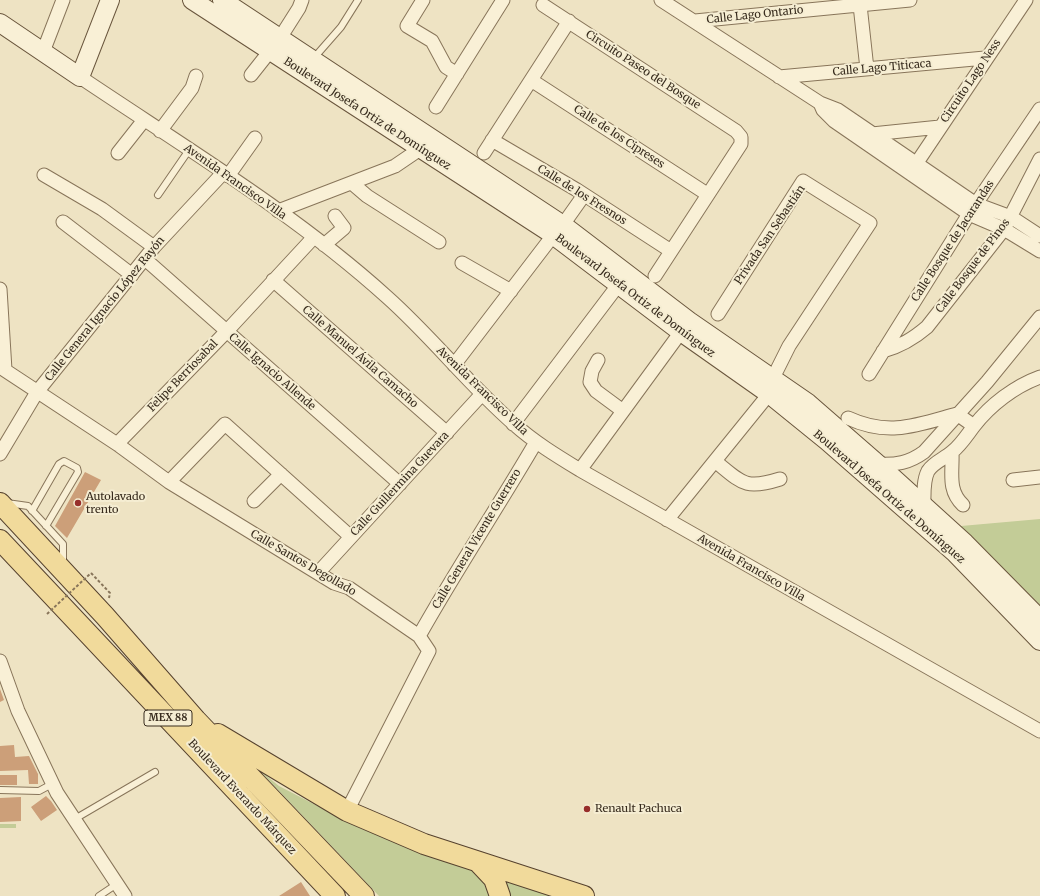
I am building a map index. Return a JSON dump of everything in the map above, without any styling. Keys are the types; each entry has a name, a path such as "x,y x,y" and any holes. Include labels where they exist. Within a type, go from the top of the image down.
{"main road":[{"name":"MEX 88","path":"9,510 56,560 196,720 364,896"},
{"name":"Boulevard Everardo Márquez","path":"0,540 335,896"},
{"path":"196,720 347,811 424,844 475,859 584,896"},
{"path":"475,859 494,879 500,896"}],"street":[{"path":"43,52 63,0"},
{"path":"80,77 110,0"},
{"name":"Boulevard Josefa Ortiz de Domínguez","path":"192,0 225,5 275,45 335,83 554,231 743,367 808,403 837,430 1040,641"},
{"path":"251,75 275,45 302,0"},
{"path":"423,0 407,26 432,41 446,68 457,74"},
{"path":"436,106 503,0"},
{"path":"661,0 820,103 838,110 872,134 913,168"},
{"name":"Calle Lago Ontario","path":"695,21 910,0"},
{"name":"Circuito Lago Ness","path":"913,168 1026,0"},
{"name":"Boulevard Josefa Ortiz de Domínguez","path":"225,5 275,45 313,60 335,83 420,149 554,231 619,284 685,326"},
{"name":"Circuito Paseo del Bosque","path":"543,5 736,131 741,137 741,144 707,194"},
{"path":"860,5 867,69"},
{"path":"484,153 569,21"},
{"name":"Avenida Francisco Villa","path":"0,23 226,174 319,241 388,298 482,394 536,442 580,470 667,520 1040,731"},
{"name":"Calle Lago Titicaca","path":"779,77 986,58"},
{"path":"160,131 192,88 196,76"},
{"name":"Calle de los Cipreses","path":"531,80 707,194"},
{"path":"820,103 823,110 834,121 913,168 973,209 1040,251"},
{"name":"Calle Bosque de Jacarandas","path":"869,374 973,209 1040,109"},
{"path":"118,153 144,120"},
{"path":"872,134 940,127"},
{"name":"Calle General Ignacio López Rayón","path":"0,454 37,392 154,247 226,174 255,138"},
{"name":"Calle de los Fresnos","path":"492,140 580,193 671,251"},
{"path":"278,211 353,184 395,166 420,149"},
{"name":"Calle Bosque de Pinos","path":"883,351 912,340 927,327 1004,229 1040,159"},
{"path":"44,175 102,209 154,247"},
{"name":"Privada San Sebastián","path":"667,520 715,462 769,381 789,346 870,223 803,181 718,314"},
{"path":"353,184 367,196 439,242"},
{"path":"454,365 511,291 580,193"},
{"path":"655,276 707,194"},
{"path":"973,209 1011,217 1040,236"},
{"name":"Felipe Berriosabal","path":"117,444 226,332 273,280 319,241 344,228 335,216"},
{"path":"63,222 132,275"},
{"name":"Calle Ignacio Allende","path":"145,259 400,484"},
{"path":"462,263 511,291"},
{"name":"Calle Manuel Ávila Camacho","path":"273,280 447,433"},
{"path":"514,424 619,284"},
{"name":"Calle Santos Degollado","path":"0,289 2,368 117,444 170,482 318,574 334,583 349,588 419,636 429,651 347,811"},
{"path":"878,464 903,464 924,452 987,382 1040,317"},
{"path":"580,470 685,326"},
{"path":"598,360 592,371 590,382 596,391 623,411"},
{"path":"924,505 927,473 937,461 952,452 965,439 974,426 1013,391 1026,382 1040,377"},
{"name":"Calle Guillermina Guevara","path":"318,574 482,394"},
{"path":"837,430 861,424 889,430 917,425 957,414"},
{"path":"957,414 974,426"},
{"path":"170,482 225,424 351,537"},
{"path":"917,425 952,452"},
{"name":"Boulevard Josefa Ortiz de Domínguez","path":"837,430 878,464 966,543 1040,619"},
{"name":"Calle General Vicente Guerrero","path":"419,636 454,574 536,442"},
{"path":"952,452 952,489 956,498 963,504"},
{"path":"715,462 741,483 760,485 780,479"},
{"path":"254,501 281,474"},
{"path":"1013,480 1040,477"},
{"path":"0,661 18,710 52,784 73,820 125,896"}],"lane":[{"path":"313,60 342,27 358,0"},
{"path":"158,194 189,150"},
{"path":"32,511 59,464 64,462 77,468 78,472 46,526"},
{"path":"9,510 28,506 63,544 56,560"},
{"path":"73,820 155,772"},
{"path":"0,790 39,791 52,784"},
{"path":"99,896 117,884"}],"path":[{"path":"47,614 91,573 110,593"}],"green space":[{"path":"1040,519 1040,605 961,526"},
{"path":"258,769 279,786 362,829 413,849 478,870 494,896 379,896"},
{"path":"0,824 16,824 16,828 0,828"},
{"path":"497,877 552,896 504,896"}],"building":[{"name":"Autolavado trento","path":"85,472 101,480 67,538 55,526"},
{"path":"0,689 4,700 0,702"},
{"path":"14,745 15,757 29,756 38,774 38,784 29,784 28,770 0,771 0,746"},
{"path":"0,775 17,775 17,785 0,785"},
{"path":"46,796 57,810 41,821 31,807"},
{"path":"21,797 21,821 0,822 0,798"},
{"path":"301,882 310,896 279,896"}],"place":[{"name":"Autolavado trento","path":"78,503"},
{"name":"Renault Pachuca","path":"587,809"}]}
